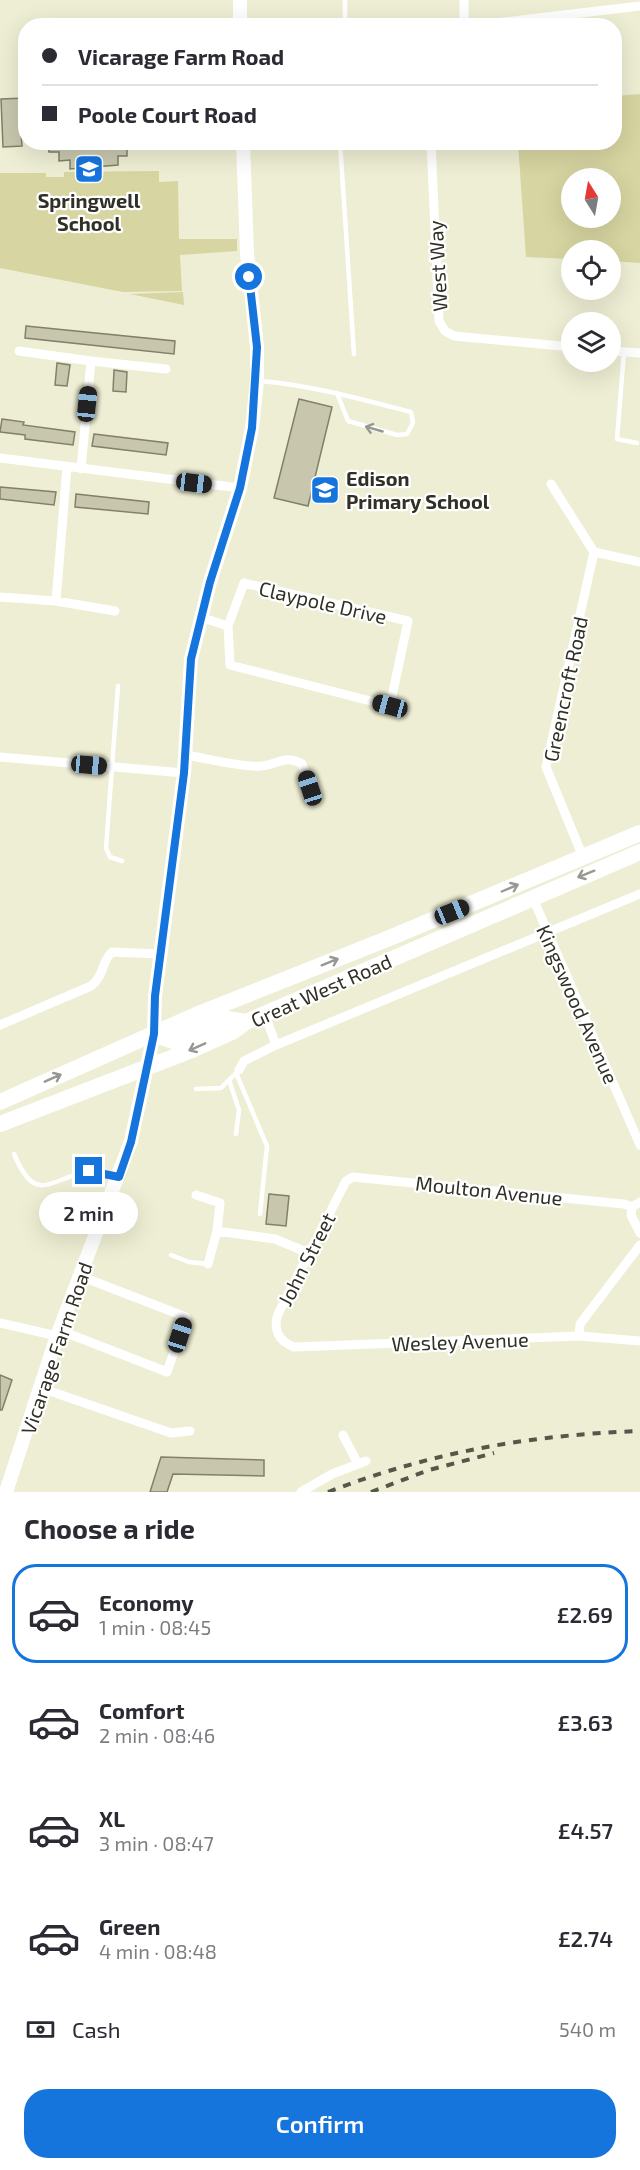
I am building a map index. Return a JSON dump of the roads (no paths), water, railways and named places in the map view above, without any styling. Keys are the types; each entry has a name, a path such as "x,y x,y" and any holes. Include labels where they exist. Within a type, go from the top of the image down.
{"highway":[{"name":"Great West Road","path":"0,1102 154,1034 640,833"},
{"name":"Great West Road","path":"0,1124 147,1068 232,1032 246,1022 640,852"},
{"path":"154,1034 173,1041 227,1019 246,1022"}],"street":[{"path":"240,0 240,18"},
{"path":"464,0 464,18"},
{"path":"539,18 640,6"},
{"name":"Vicarage Farm Road","path":"6,1492 58,1333 131,1142 154,1034 155,996 184,773 191,659 200,617 240,488 252,428 257,381 257,347 247,253 243,150"},
{"name":"West Way","path":"431,150 440,321 445,331 454,336 561,346"},
{"path":"19,351 166,369"},
{"path":"621,352 640,353"},
{"path":"81,469 92,361"},
{"path":"0,458 240,488"},
{"path":"56,601 67,467"},
{"path":"550,484 594,552 640,562"},
{"name":"Greencroft Road","path":"583,857 546,767 594,552"},
{"name":"Claypole Drive","path":"243,583 408,621 390,706 230,665 228,626 243,583"},
{"path":"0,597 56,601 115,611"},
{"path":"200,617 228,626"},
{"path":"185,755 262,766 283,759 292,759 302,764 310,788"},
{"path":"0,758 184,773"},
{"path":"237,1071 244,1061 276,1045 640,894"},
{"name":"Kingswood Avenue","path":"532,897 640,1145"},
{"path":"0,1025 91,986 101,976 107,956 112,952 160,954"},
{"path":"265,1015 276,1045"},
{"name":"Moulton Avenue","path":"346,1181 359,1177 636,1205 631,1215 640,1233"},
{"name":"John Street","path":"281,1339 276,1328 278,1314 346,1181"},
{"path":"196,1195 220,1203 217,1231 208,1264"},
{"path":"217,1231 275,1239 310,1254"},
{"path":"579,1336 579,1324 640,1245"},
{"path":"0,1323 58,1333 167,1372 186,1317 80,1276"},
{"name":"Wesley Avenue","path":"281,1339 288,1345 302,1347 579,1336 640,1341"},
{"path":"41,1388 171,1433 190,1431"},
{"path":"302,1492 332,1474 362,1462 343,1435"}],"lane":[{"path":"345,0 345,18"},
{"path":"341,150 354,354"},
{"path":"624,352 617,440 637,443"},
{"path":"257,381 294,384 337,393 411,412 413,423 406,434 398,435 348,421 337,393"},
{"path":"118,686 106,848 110,857 122,861"},
{"path":"196,1089 221,1088 237,1071 267,1146 260,1214"},
{"path":"229,1080 239,1110 236,1134"},
{"path":"14,1154 23,1175 40,1186 51,1185 89,1171 119,1177"},
{"path":"171,1255 189,1262 208,1264"}],"railway":[{"path":"328,1492 405,1466 481,1448 559,1437 640,1431"},
{"path":"371,1492 429,1470 494,1453"}],"place":[{"name":"Springwell School","path":"89,169"},
{"name":"Edison Primary School","path":"325,490"}]}
